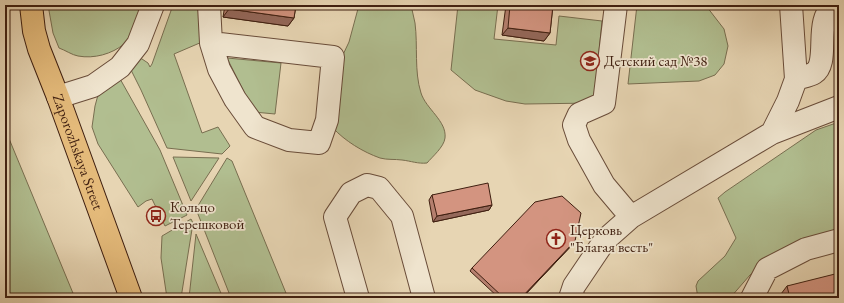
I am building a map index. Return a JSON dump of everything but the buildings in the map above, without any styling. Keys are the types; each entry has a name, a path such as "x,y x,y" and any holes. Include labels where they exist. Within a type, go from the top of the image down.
{"main road":[{"name":"Zaporozhskaya Street","path":"31,5 36,37 131,298"}],"lane":[{"path":"58,96 93,86 120,67 138,44 153,5"},
{"path":"209,5 211,43 219,69 255,128 289,140 319,143 327,120 333,57 211,43"},
{"path":"616,5 604,103 579,114 574,125 579,140 604,185 631,217"},
{"path":"772,133 788,101 796,79 791,5"},
{"path":"796,79 815,72 820,64 824,23 829,11 836,5"},
{"path":"570,298 574,286 605,240 631,217 772,133 839,107"},
{"path":"358,298 336,217 351,193 367,185 379,188 402,216 424,298"},
{"path":"752,298 767,269 806,249 839,240"}],"green space":[{"path":"48,5 143,5 133,31 124,44 114,51 102,55 84,57 59,48 53,33"},
{"path":"173,5 199,5 202,42 174,54 202,133 218,127 230,146 222,154 167,148 131,70 139,57 148,63 150,67 152,64"},
{"path":"359,5 411,5 415,23 417,67 421,93 427,104 440,121 445,132 444,141 438,152 427,163 380,158 355,146 333,128 340,61 349,42"},
{"path":"458,5 498,5 494,39 556,45 559,16 602,21 594,103 525,104 506,101 475,90 451,70"},
{"path":"637,5 703,5 707,7 724,29 728,46 724,64 715,75 699,81 628,84"},
{"path":"227,58 281,63 275,114 254,112"},
{"path":"119,77 160,150 187,215 165,226 152,199 146,201 138,207 98,144 92,127 98,95"},
{"path":"839,122 839,230 764,263 750,275 730,298 698,298 696,286 698,281 725,256 736,238 718,198 816,130"},
{"path":"5,130 10,141 75,298 5,298"},
{"path":"173,157 219,158 191,201"},
{"path":"227,158 232,161 288,298 231,298 196,209"},
{"path":"191,219 193,223 181,298 167,298 161,258 162,236"},
{"path":"196,234 223,298 189,298"}],"place":[{"name":"Детский сад №38","path":"590,61"},
{"name":"Кольцо Терешковой","path":"156,216"},
{"name":"Церковь \"Благая весть\"","path":"556,239"}]}
